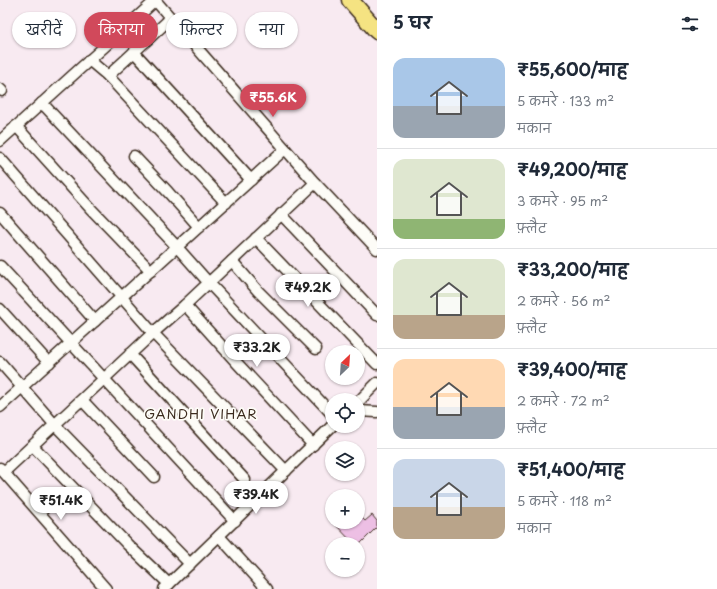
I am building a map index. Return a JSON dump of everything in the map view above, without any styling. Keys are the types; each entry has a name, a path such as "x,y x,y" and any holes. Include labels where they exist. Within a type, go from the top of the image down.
{"highway":[{"path":"350,0 377,31"}],"street":[{"path":"0,141 155,0 166,12"},
{"path":"108,76 166,23"},
{"path":"197,48 314,183 377,249"},
{"path":"134,52 251,180"},
{"path":"89,60 108,76 226,203"},
{"path":"42,103 325,407"},
{"path":"16,126 90,208 150,271"},
{"path":"0,407 285,149"},
{"path":"134,156 199,227"},
{"path":"0,158 153,333 286,471"},
{"path":"106,589 2,470 33,446 314,183"},
{"path":"0,213 95,321"},
{"path":"281,214 377,315"},
{"path":"256,238 377,364"},
{"path":"232,261 258,291 316,349"},
{"path":"0,266 72,342 104,379 235,521"},
{"path":"185,305 313,444"},
{"path":"0,309 49,363"},
{"path":"130,354 245,480"},
{"path":"0,362 55,425 190,564"},
{"path":"365,395 377,383"},
{"path":"82,400 154,477"},
{"path":"365,411 377,412"},
{"path":"33,446 167,587 325,433"},
{"path":"219,536 267,589"}],"building":[{"path":"372,515 377,521 377,527 365,539 365,537 347,537 340,529 365,529 365,521"}],"district":[{"name":"GANDHI VIHAR","path":"201,413"}]}
